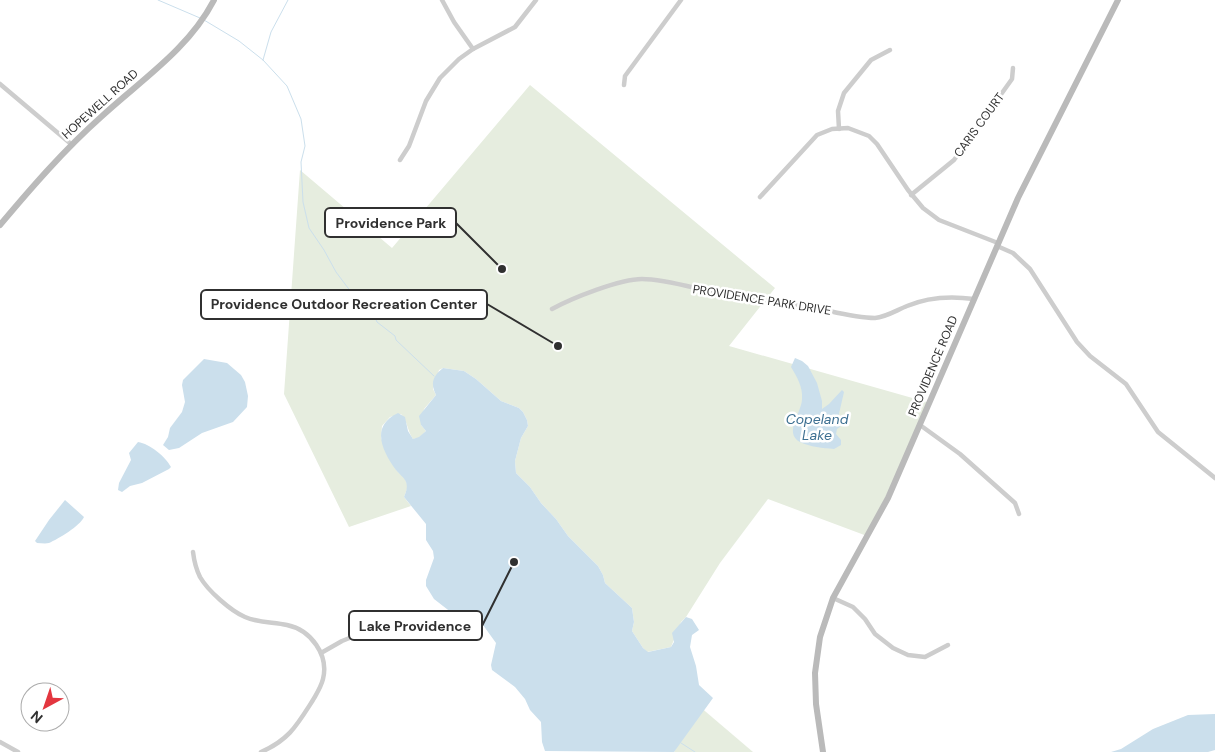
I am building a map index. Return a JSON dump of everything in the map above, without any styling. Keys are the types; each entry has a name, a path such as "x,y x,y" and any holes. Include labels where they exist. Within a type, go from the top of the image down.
{"street":[{"name":"HOPEWELL ROAD","path":"0,225 71,144 174,53 198,24 214,0"},
{"path":"442,0 454,22 474,49"},
{"path":"400,160 409,146 426,101 440,78 459,59 515,26 536,0"},
{"path":"624,85 625,76 681,0"},
{"name":"PROVIDENCE ROAD","path":"823,752 816,704 815,674 820,637 833,598 888,498 1036,161 1118,0"},
{"path":"839,129 838,111 844,93 871,60 890,50"},
{"name":"CARIS COURT","path":"912,195 954,160 1012,79 1013,68"},
{"path":"0,84 71,144"},
{"path":"760,197 817,135 832,129 848,128 870,136 878,144 912,195 923,208 939,220 1013,253 1030,269 1076,342 1090,356 1126,384 1158,432 1215,478"},
{"name":"PROVIDENCE PARK DRIVE","path":"552,309 566,301 626,281 643,279 658,280 728,295 789,303 867,317 882,317 910,305 939,298 957,297 974,299"},
{"path":"920,424 960,454 1015,503 1019,514"},
{"path":"193,552 197,571 201,578 229,607 251,619 296,628 314,642 320,653 324,671 323,678 318,692 300,722 288,736 276,745 260,752"},
{"path":"833,598 853,607 865,619 875,634 893,648 908,654 925,657 948,645"},
{"path":"320,653 352,637"},
{"path":"0,742 18,752"}],"shaded area":[{"path":"530,85 775,288 729,346 930,403 867,536 768,499 720,563 681,622 671,647 647,652 643,648 632,631 634,622 632,608 605,583 598,566 568,536 530,487 516,473 515,461 521,438 528,426 523,412 519,408 501,401 464,371 443,368 439,370 433,389 436,395 424,409 421,425 426,431 419,438 413,439 401,414 390,417 382,426 381,438 397,471 404,477 407,489 404,497 411,506 349,527 284,394 300,170 392,248"},
{"path":"699,706 753,752 674,752"}],"water":[{"name":"Copeland Lake","path":"795,358 808,366 817,383 822,401 822,409 842,390 844,392 838,418 840,427 837,429 836,434 841,440 841,445 834,449 804,444 795,438 793,428 802,395 801,386 791,367"},
{"path":"204,359 227,363 241,375 245,382 248,396 247,407 233,422 202,433 179,448 169,450 163,445 168,437 170,428 182,412 185,402 183,380"},
{"path":"443,368 464,371 501,401 519,408 523,412 528,426 521,438 515,461 516,473 530,487 568,536 598,566 605,583 632,608 634,622 632,631 643,648 648,652 671,647 674,642 672,633 686,617 692,619 699,630 692,635 690,647 699,685 713,698 674,752 545,751 542,742 541,722 530,710 525,699 515,687 492,670 491,665 496,643 483,625 475,621 461,620 434,599 426,586 426,580 434,558 433,551 426,540 426,524 404,497 407,488 406,482 386,455 381,432 389,418 398,413 405,417 408,431 413,439 426,431 421,425 419,416 436,395 433,383 437,374"},
{"path":"138,442 157,451 171,467 142,483 130,486 122,492 118,490 119,483 131,460 129,453"},
{"path":"65,500 84,517 82,521 53,541 37,543 35,541"},
{"path":"1215,714 1215,750 1208,752 1111,752 1121,749 1153,729 1188,715"}],"waterway":[{"path":"158,0 200,18"},
{"path":"263,60 271,32 288,0"},
{"path":"204,20 239,41 263,60 287,86 301,119 305,146 301,162 303,202 309,228 348,288 374,315 377,322 395,336 396,340 434,376"},
{"path":"681,743 695,752"}],"place":[{"name":"Providence Park","path":"502,269"},
{"name":"Providence Outdoor Recreation Center","path":"558,346"},
{"name":"Lake Providence","path":"514,562"}]}
